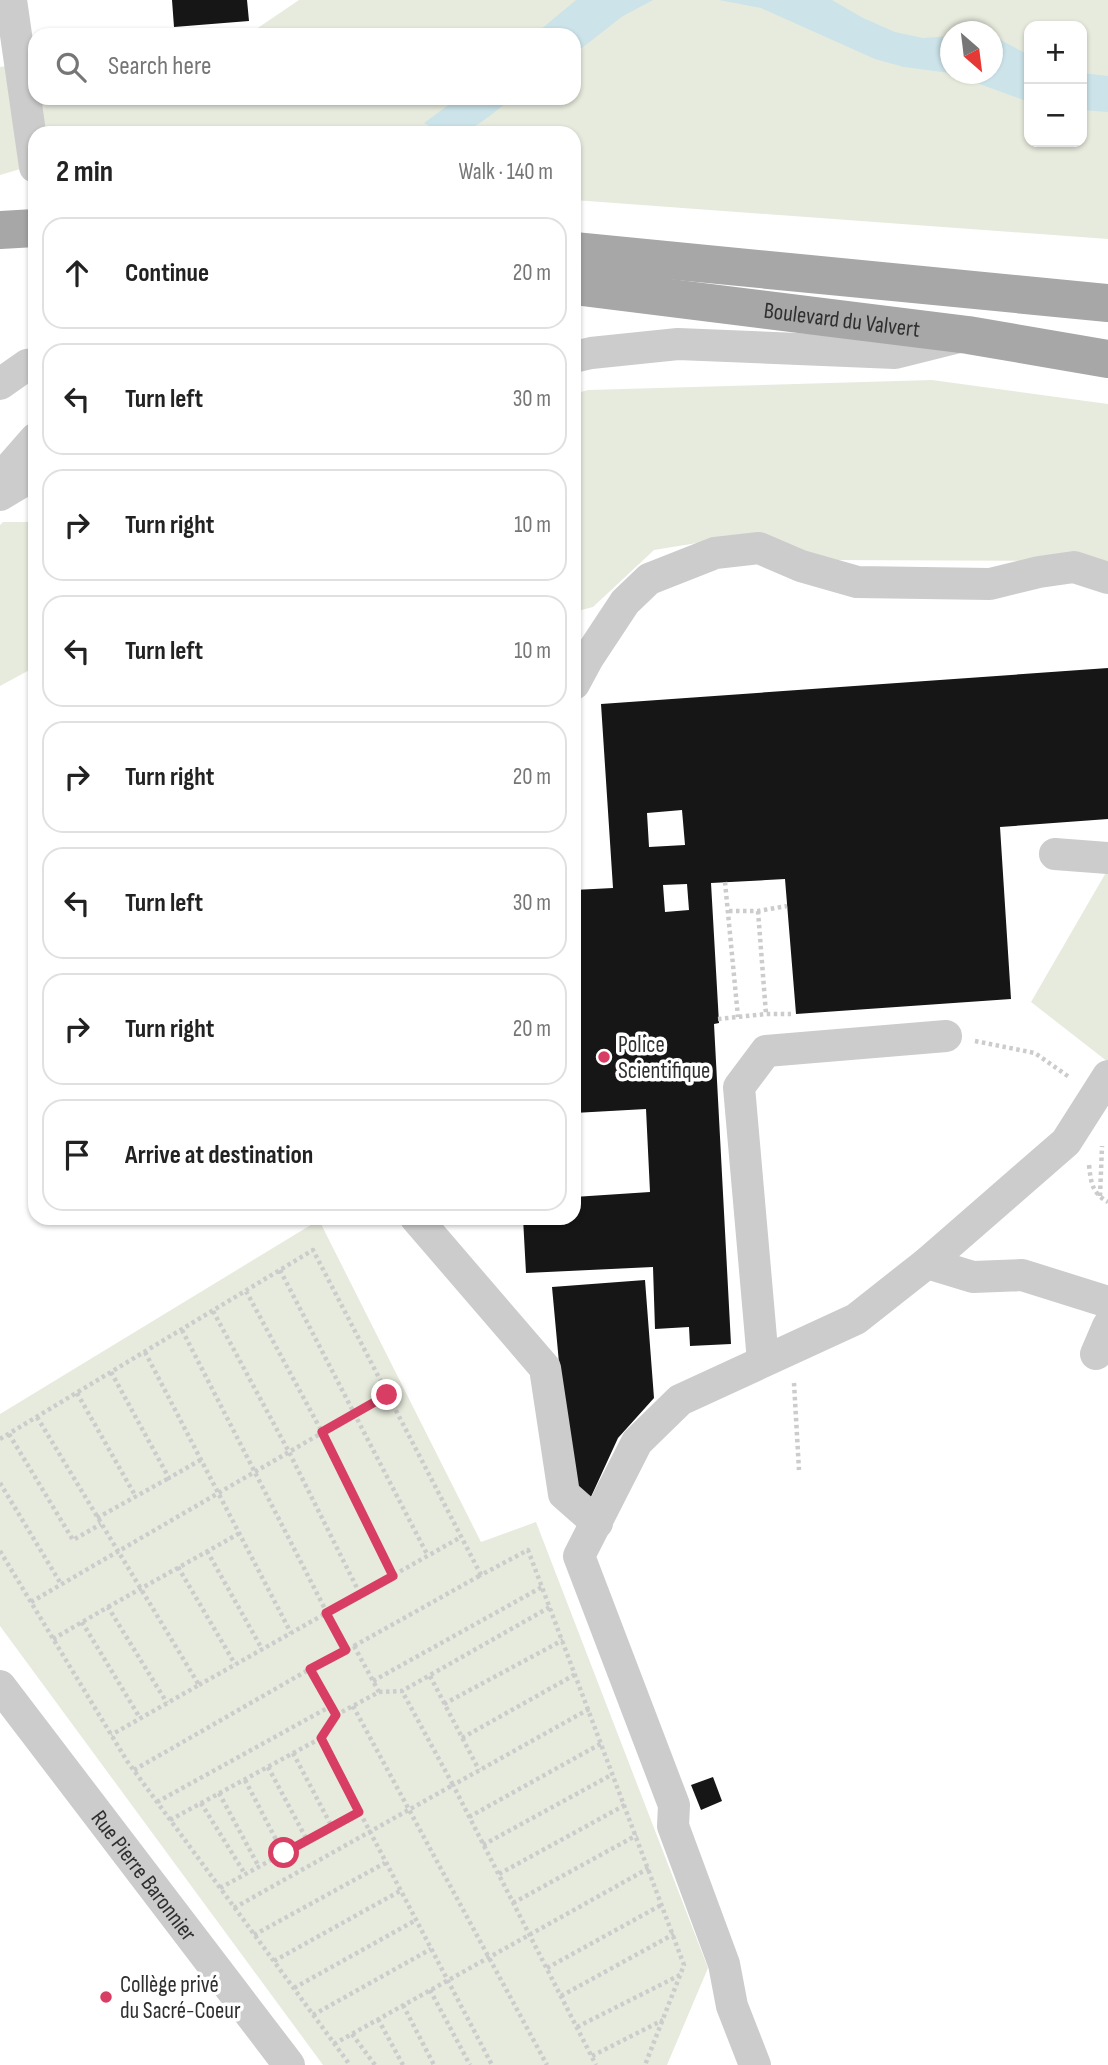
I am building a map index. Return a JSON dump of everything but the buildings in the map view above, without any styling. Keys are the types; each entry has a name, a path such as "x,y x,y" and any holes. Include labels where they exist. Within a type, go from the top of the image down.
{"main road":[{"path":"0,230 28,228"},
{"name":"Boulevard du Valvert","path":"581,252 1105,302"},
{"name":"Boulevard du Valvert","path":"581,287 968,335 1108,359"}],"street":[{"path":"11,0 29,126"},
{"path":"678,344 806,273"},
{"path":"581,355 678,344 895,353 968,335"},
{"path":"0,384 28,365"},
{"path":"0,479 28,447"},
{"path":"0,495 28,478"},
{"path":"581,671 625,602 649,579 715,553 759,548 800,566 858,582 990,584 1074,567 1108,578"},
{"path":"1055,854 1108,858"},
{"path":"764,1362 739,1087 766,1051 946,1036"},
{"path":"755,2065 732,2006 724,1964 673,1826 674,1805 579,1556 637,1442 680,1400 856,1319 927,1263 1066,1142 1108,1076"},
{"path":"422,1225 545,1368 564,1494 597,1523"},
{"path":"927,1263 973,1277 1021,1275 1108,1302"},
{"name":"Rue Pierre Baronnier","path":"0,1686 289,2065"}],"path":[{"path":"725,882 738,1017"},
{"path":"729,911 758,911 787,906"},
{"path":"758,911 766,1014"},
{"path":"1100,1197 1102,1138"},
{"path":"1091,1186 1108,1202"},
{"path":"0,1440 313,1250 481,1575"},
{"path":"280,1270 428,1556"},
{"path":"246,1290 322,1432 393,1576"},
{"path":"213,1311 289,1452 360,1594"},
{"path":"181,1329 346,1650"},
{"path":"145,1352 291,1633"},
{"path":"111,1372 169,1478"},
{"path":"77,1393 136,1496"},
{"path":"31,1602 387,1395"},
{"path":"37,1417 199,1685"},
{"path":"9,1434 73,1540 101,1524"},
{"path":"97,1518 202,1459"},
{"path":"0,1483 62,1584"},
{"path":"53,1639 240,1533"},
{"path":"111,1735 461,1537"},
{"path":"134,1770 310,1669 528,1550 684,1965 645,2065"},
{"path":"0,1551 134,1770 350,2065"},
{"path":"207,1552 262,1649"},
{"path":"178,1567 235,1664"},
{"path":"373,1681 542,1587"},
{"path":"108,1607 167,1703"},
{"path":"170,1820 321,1738 336,1715 379,1692 402,1691 550,1607"},
{"path":"82,1622 140,1718"},
{"path":"444,1704 563,1640"},
{"path":"354,1646 379,1692"},
{"path":"310,1669 336,1715"},
{"path":"462,1738 576,1675"},
{"path":"430,1676 479,1770"},
{"path":"402,1691 596,2065"},
{"path":"157,1802 331,1706"},
{"path":"353,1706 547,2065"},
{"path":"234,1908 589,1709"},
{"path":"321,1738 492,2065"},
{"path":"469,1817 601,1743"},
{"path":"293,1753 332,1826"},
{"path":"268,1767 307,1840"},
{"path":"483,1845 613,1774"},
{"path":"245,1779 284,1853"},
{"path":"219,1793 259,1867"},
{"path":"201,1803 245,1874"},
{"path":"499,1874 625,1805"},
{"path":"220,1888 359,1812"},
{"path":"513,1903 637,1835"},
{"path":"254,1935 385,1863"},
{"path":"334,2044 649,1868"},
{"path":"274,1961 400,1891"},
{"path":"547,1968 663,1904"},
{"path":"294,1988 416,1920"},
{"path":"561,1996 674,1934"},
{"path":"313,2015 431,1949"},
{"path":"578,2028 681,1975"},
{"path":"430,1990 470,2065"},
{"path":"403,2005 434,2065"},
{"path":"378,2019 403,2065"},
{"path":"592,2056 663,2019"},
{"path":"352,2034 375,2065"}],"shaded area":[{"path":"299,0 1108,0 1108,239 581,201 581,126 28,126 27,167 0,175 0,67 28,63 28,105 581,105 581,28 258,28"},
{"path":"932,380 1108,404 1108,561 827,560 716,540 654,550 593,607 581,610 581,392"},
{"path":"3,522 28,522 28,671 0,686 0,525"},
{"path":"1108,869 1108,1062 1031,1002"},
{"path":"311,1225 322,1225 481,1542 536,1522 708,1968 667,2065 323,2065 0,1626 0,1414"}],"water":[{"path":"576,0 653,0 623,16 581,49 581,28 542,28"},
{"path":"719,0 832,0 895,32 923,38 940,37 940,72 904,67 875,59 761,8"},
{"path":"1003,41 1024,52 1024,100 980,84 1003,84"},
{"path":"1087,74 1108,76 1108,112 1087,110"},
{"path":"448,105 504,105 475,126 431,126 424,123"}],"place":[{"name":"Police Scientifique","path":"604,1057"},
{"name":"Collège privé du Sacré-Coeur","path":"106,1997"}],"route":[{"path":"284,1853 359,1812 321,1738 336,1715 310,1669 346,1650 326,1613 393,1576 322,1432 387,1395"}]}
